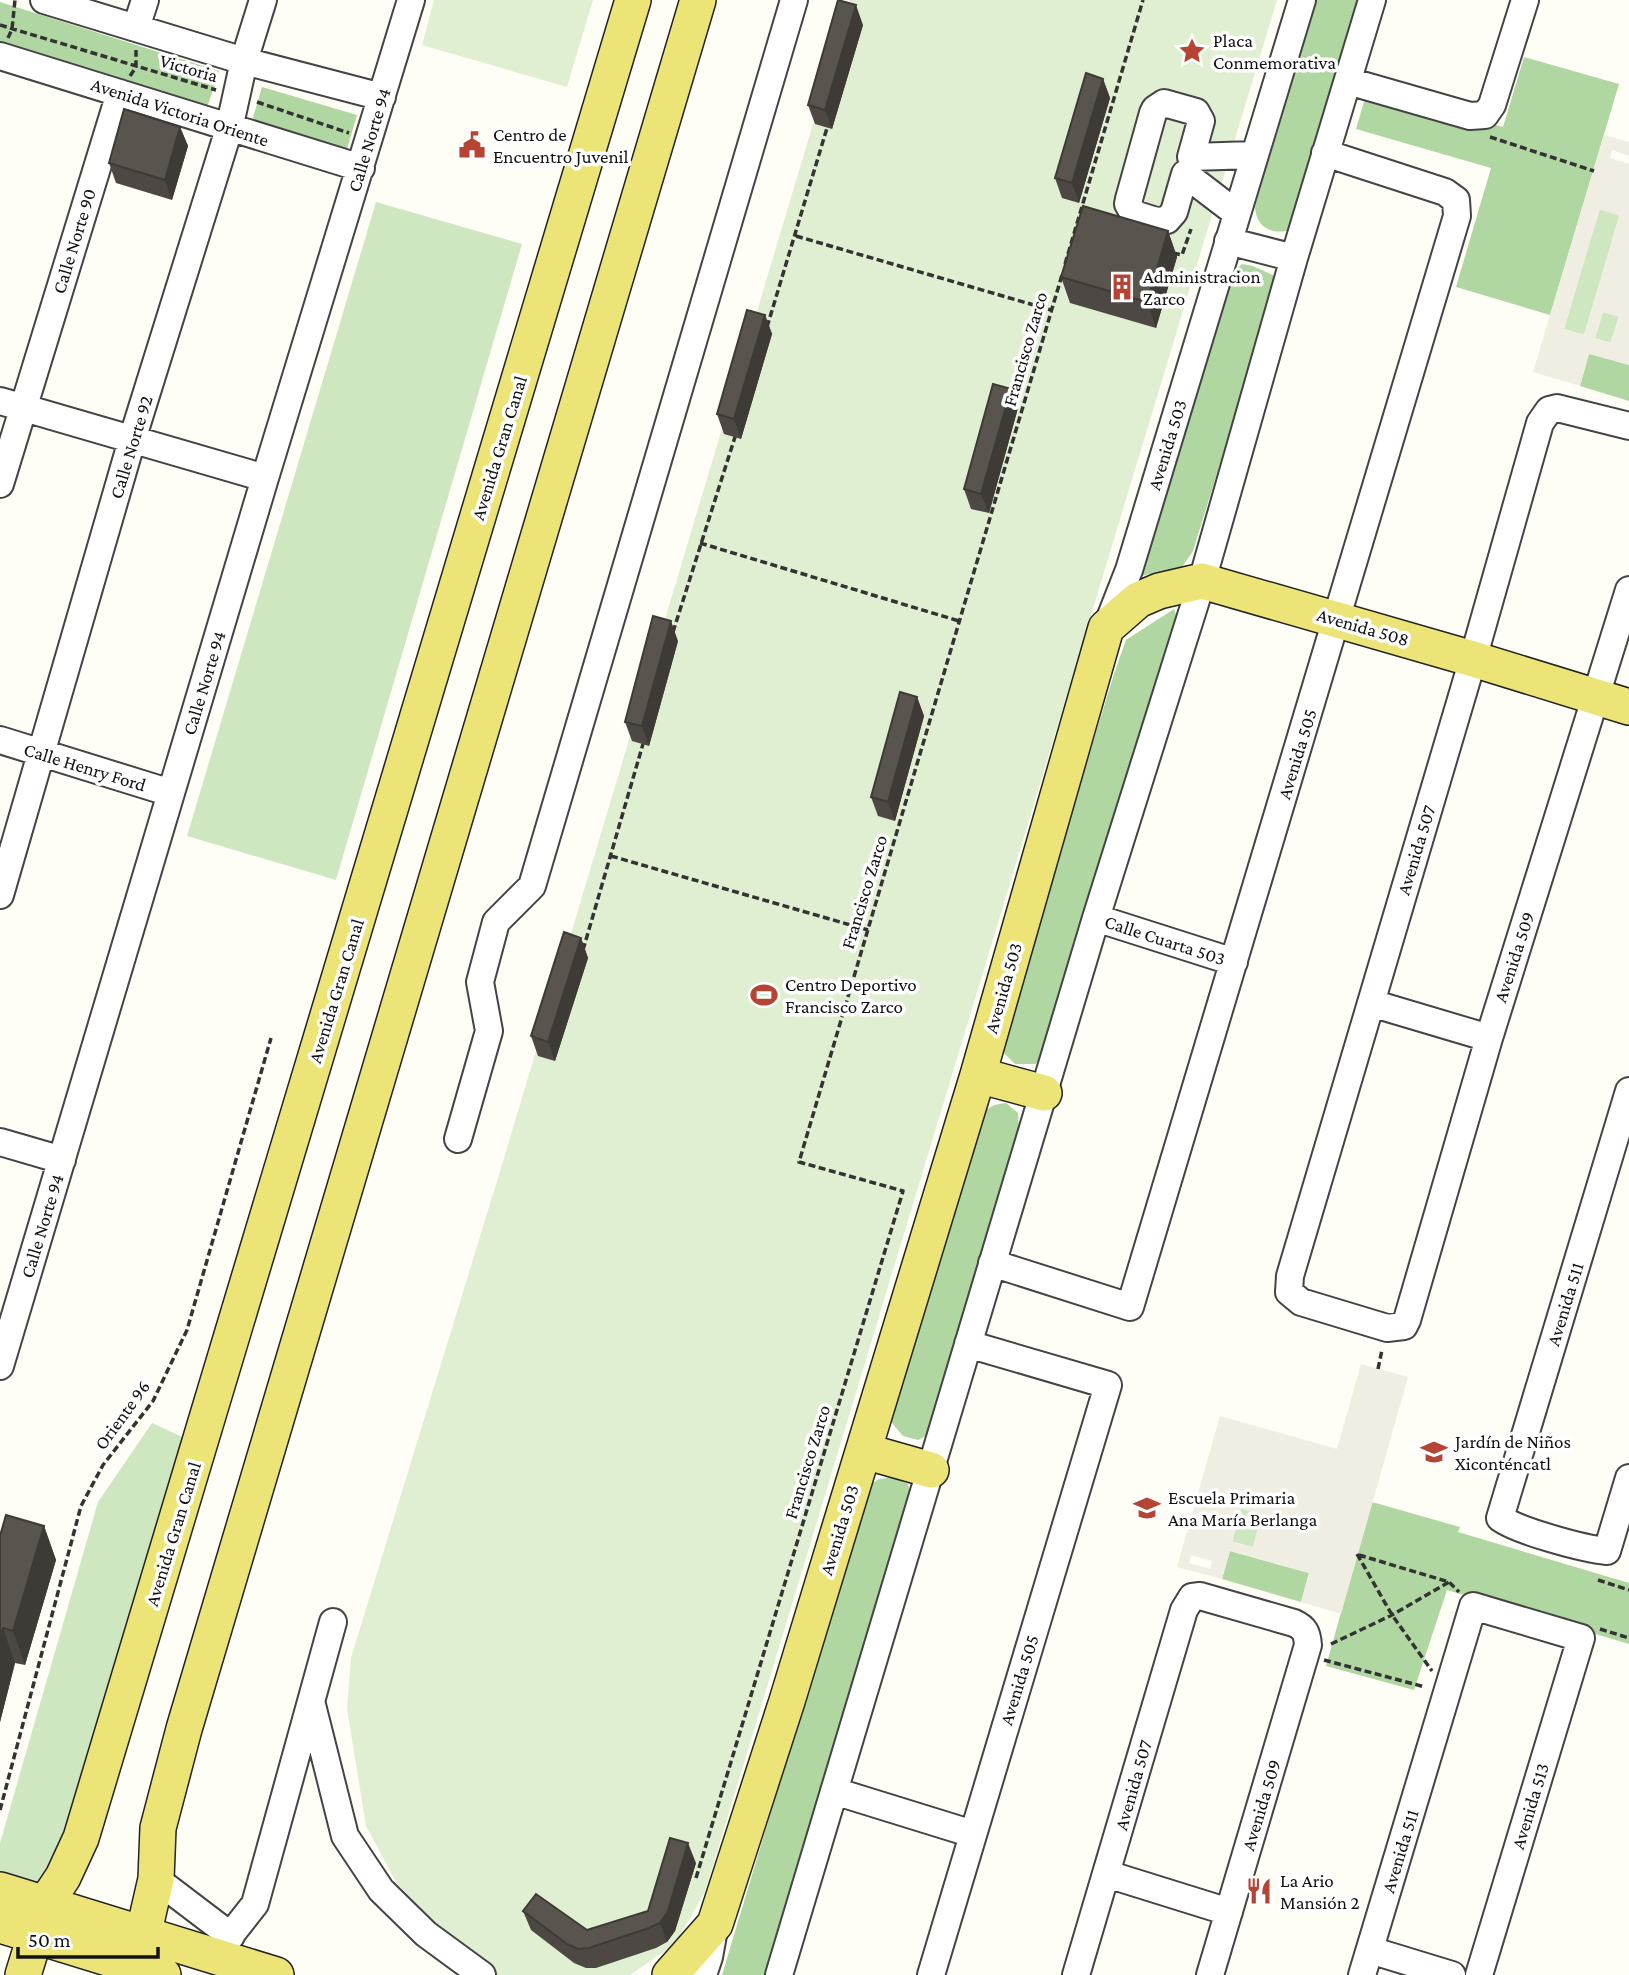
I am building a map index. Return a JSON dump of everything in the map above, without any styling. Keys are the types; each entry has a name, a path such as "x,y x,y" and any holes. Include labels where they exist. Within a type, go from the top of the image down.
{"main road":[{"name":"Avenida Gran Canal","path":"23,1975 45,1904 81,1838 634,0"},
{"path":"145,1963 156,1879 158,1828 184,1729 698,0"},
{"name":"Avenida 508","path":"1106,628 1138,600 1159,591 1202,581 1613,702"},
{"name":"Avenida 503","path":"715,1924 787,1701 978,1075 1106,628"},
{"path":"978,1075 1044,1093"},
{"path":"864,1451 931,1470"},
{"path":"0,1890 45,1904 145,1963"},
{"path":"670,1975 715,1924"},
{"path":"0,1925 35,1937 145,1963 222,1946 276,1975"}],"street":[{"path":"44,0 244,61 382,96"},
{"path":"136,28 145,0"},
{"name":"Calle Norte 92","path":"0,895 132,440 229,129 244,61 262,0"},
{"name":"Calle Norte 94","path":"0,1366 411,0"},
{"path":"458,1139 489,1031 480,982 496,922 532,886 794,0"},
{"name":"Avenida 503","path":"1106,628 1129,570 1302,0"},
{"path":"779,1975 1096,918 1202,581 1294,258 1373,0"},
{"path":"1348,81 1481,116 1492,105 1525,0"},
{"name":"Avenida Victoria Oriente","path":"0,57 361,169"},
{"name":"Calle Norte 90","path":"0,484 11,405 120,93"},
{"name":"Avenida 505","path":"992,1263 1130,1307 1337,619 1457,216 1456,200 1445,192 1325,153"},
{"path":"1236,213 1188,166 1254,155"},
{"path":"1228,240 1294,258"},
{"path":"11,405 265,478"},
{"name":"Avenida 507","path":"1404,1326 1387,1328 1301,1302 1289,1292 1290,1276 1540,423 1549,410 1567,409 1629,426"},
{"name":"Avenida 509","path":"1404,1326 1489,1038 1613,702 1629,590"},
{"name":"Calle Henry Ford","path":"0,740 171,793"},
{"name":"Calle Cuarta 503","path":"1096,918 1234,962"},
{"path":"1371,1003 1489,1038"},
{"name":"Avenida 511","path":"1629,1091 1500,1518 1511,1525 1607,1552 1629,1478"},
{"path":"0,1142 62,1160"},
{"name":"Avenida 505","path":"931,1975 1108,1385 968,1344"},
{"name":"Avenida 507","path":"1076,1975 1184,1610 1192,1597 1208,1597 1294,1623 1303,1627 1307,1645"},
{"name":"Avenida 511","path":"1362,1975 1473,1606 1588,1633"},
{"path":"156,1879 222,1946 255,1904 333,1622"},
{"name":"Avenida 513","path":"1479,1975 1588,1633"},
{"name":"Avenida 509","path":"1210,1975 1307,1645"},
{"path":"311,1704 345,1836 381,1890 426,1934 482,1975"},
{"path":"834,1791 973,1834"},
{"path":"1107,1874 1228,1912"},
{"name":"Avenida 503","path":"703,1975 715,1924"},
{"path":"1370,1950 1452,1975"}],"path":[{"path":"0,57 12,29 15,0"},
{"name":"Francisco Zarco","path":"696,1878 903,1191 799,1162 1143,0"},
{"name":"Victoria","path":"0,25 236,96 370,140"},
{"path":"120,93 136,67 136,28"},
{"path":"1481,116 1475,127 1479,133 1594,171"},
{"path":"765,332 827,128"},
{"path":"796,236 1051,310"},
{"path":"671,639 735,437"},
{"path":"700,543 960,621"},
{"path":"581,955 643,744"},
{"path":"611,856 868,930"},
{"name":"Oriente 96","path":"0,1810 81,1507 103,1465 153,1401 187,1330 271,1038"},
{"path":"1307,1645 1392,1615 1449,1582 1357,1554 1392,1615 1447,1693"},
{"path":"1598,1580 1629,1590"},
{"path":"1588,1633 1629,1638"},
{"path":"1307,1645 1447,1693"}],"green space":[{"path":"434,0 593,0 567,87 422,45"},
{"name":"Centro Deportivo Francisco Zarco","path":"850,0 1277,0 705,1892 675,1944 630,1975 498,1975 434,1928 397,1884 366,1826 347,1709 351,1658 501,1168"},
{"path":"1316,0 1362,0 1293,229 1273,231 1259,221 1255,207"},
{"path":"0,2 219,71 207,108 0,43"},
{"path":"1524,57 1619,84 1550,315 1456,287 1491,168 1356,129 1368,88 1503,127"},
{"path":"262,87 357,115 347,149 252,121"},
{"path":"376,202 522,244 336,880 187,836"},
{"path":"1599,209 1620,215 1584,335 1564,329"},
{"path":"1242,264 1275,276 1275,286 1193,551 1182,567 1141,576 1229,276"},
{"path":"1603,312 1619,316 1611,343 1595,338"},
{"path":"1589,353 1629,365 1629,401 1580,386"},
{"path":"1174,609 1178,621 1044,1057 1035,1064 1015,1064 1001,1050 1007,1022 1114,674 1126,640"},
{"path":"1006,1103 1018,1113 1019,1132 930,1434 918,1440 903,1436 892,1423 892,1409 978,1115 994,1105"},
{"path":"152,1423 189,1440 65,1848 52,1870 41,1881 26,1884 0,1880 0,1843 98,1502"},
{"path":"894,1477 908,1484 912,1499 765,1975 722,1975 869,1485 879,1479"},
{"path":"1372,1502 1460,1527 1458,1532 1629,1583 1629,1644 1447,1590 1414,1690 1326,1666"},
{"path":"1241,1508 1262,1514 1253,1547 1232,1542"},
{"path":"1230,1551 1309,1573 1301,1602 1222,1579"}],"shaded area":[{"path":"1604,135 1629,142 1629,156 1612,150 1610,158 1629,164 1629,365 1589,354 1580,386 1533,372","holes":["1600,209 1619,216 1584,335 1564,329","1603,312 1619,317 1610,343 1595,338"]},
{"path":"1361,1364 1408,1377 1341,1614 1301,1602 1309,1573 1230,1551 1222,1579 1177,1567 1220,1416 1337,1449","holes":["1241,1509 1262,1514 1253,1547 1232,1541","1191,1555 1212,1561 1210,1569 1189,1563"]}],"building":[{"path":"838,0 856,5 825,110 808,105"},
{"path":"1086,73 1103,79 1072,183 1055,178"},
{"path":"124,109 180,127 165,180 109,163"},
{"path":"1083,206 1168,231 1147,302 1061,277"},
{"path":"747,310 765,315 734,419 717,414"},
{"path":"993,384 1011,389 981,494 964,489"},
{"path":"653,616 671,621 642,726 625,722"},
{"path":"900,692 917,697 888,802 871,797"},
{"path":"564,932 581,938 548,1042 531,1036"},
{"path":"6,1515 44,1526 13,1631 3,1628 0,1639 0,1536"},
{"path":"670,1838 688,1843 668,1911 660,1923 589,1948 578,1949 567,1944 523,1911 536,1894 587,1930 648,1911"}],"place":[{"name":"Placa Conmemorativa","path":"1192,51"},
{"name":"Centro de Encuentro Juvenil","path":"472,145"},
{"name":"Administracion Zarco","path":"1122,287"},
{"name":"Centro Deportivo Francisco Zarco","path":"764,995"},
{"name":"Jardín de Niños Xiconténcatl","path":"1434,1452"},
{"name":"Escuela Primaria Ana María Berlanga","path":"1147,1508"},
{"name":"La Ario Mansión 2","path":"1259,1891"}]}
